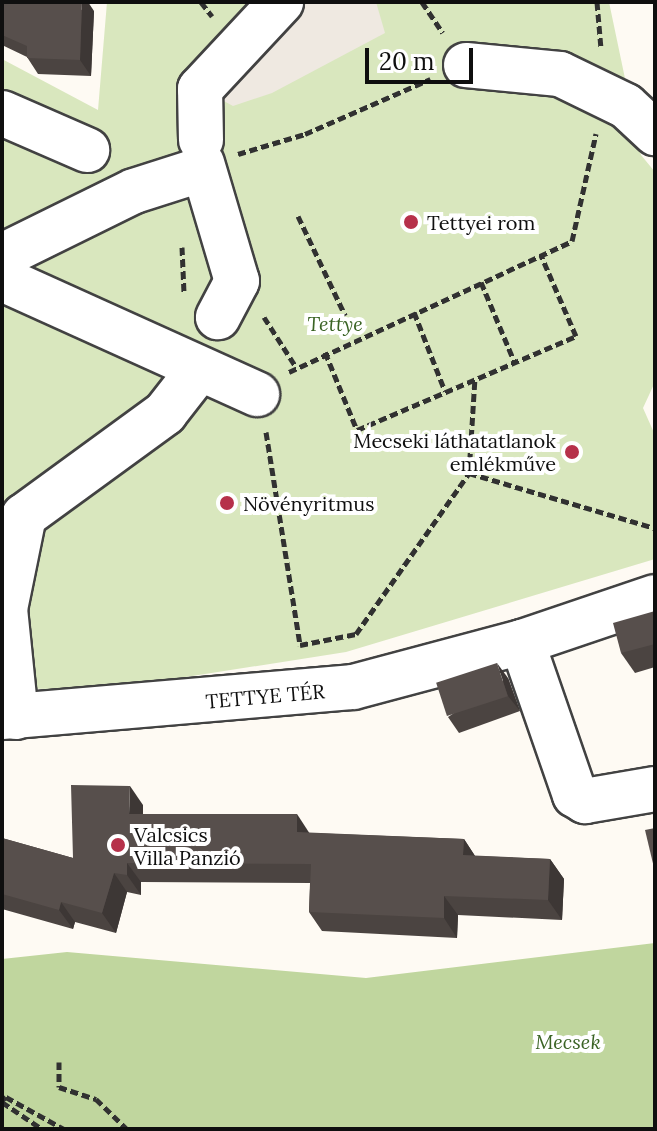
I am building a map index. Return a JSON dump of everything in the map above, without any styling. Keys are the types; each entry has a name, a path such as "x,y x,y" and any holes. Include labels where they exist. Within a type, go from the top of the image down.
{"street":[{"path":"228,299 196,162 200,89 281,2"},
{"path":"466,65 560,74 605,94 655,133"},
{"path":"2,113 87,150"},
{"path":"14,244 196,162"},
{"path":"2,279 180,363 257,394"},
{"path":"9,717 5,609 24,516 165,413 180,363"},
{"name":"TETTYE TÉR","path":"9,717 353,687 522,642 655,597"},
{"path":"522,642 575,795 585,801 655,789"}],"path":[{"path":"279,144 466,65"},
{"path":"475,378 469,473 356,634 300,645 257,394 296,367 325,352 572,241 605,94"},
{"path":"180,363 196,162"},
{"path":"298,216 345,315"},
{"path":"325,352 357,430 576,336 541,255"},
{"path":"481,282 514,361"},
{"path":"228,299 296,367"},
{"path":"414,312 445,391"},
{"path":"469,473 655,528"},
{"path":"59,1062 59,1087 96,1099 127,1129"},
{"path":"42,1129 2,1101 6,1097 64,1129"}],"green space":[{"name":"Tettye","path":"107,2 609,2 641,155 655,172 655,382 643,408 655,435 655,559 346,652 103,690 2,688 2,59 98,110"},
{"name":"Mecsek","path":"655,943 655,1129 2,1129 2,959 67,952 366,978"}],"shaded area":[{"path":"298,2 376,2 385,33 272,93 233,106 211,94"}],"building":[{"path":"2,2 82,2 80,60 27,58 27,46 2,35"},
{"path":"655,611 655,644 621,653 613,623"},
{"path":"497,663 508,696 447,716 436,683"},
{"path":"71,785 130,786 129,814 297,814 297,832 464,839 463,855 550,859 548,900 444,896 444,918 309,912 311,864 127,863 127,875 114,873 102,913 61,902 59,910 2,894 2,838 73,858"},
{"path":"655,828 655,872 645,830"}],"place":[{"name":"Tettyei rom","path":"411,222"},
{"name":"Mecseki láthatatlanok emlékműve","path":"572,452"},
{"name":"Növényritmus","path":"227,503"},
{"name":"Valcsics Villa Panzió","path":"118,845"}]}
